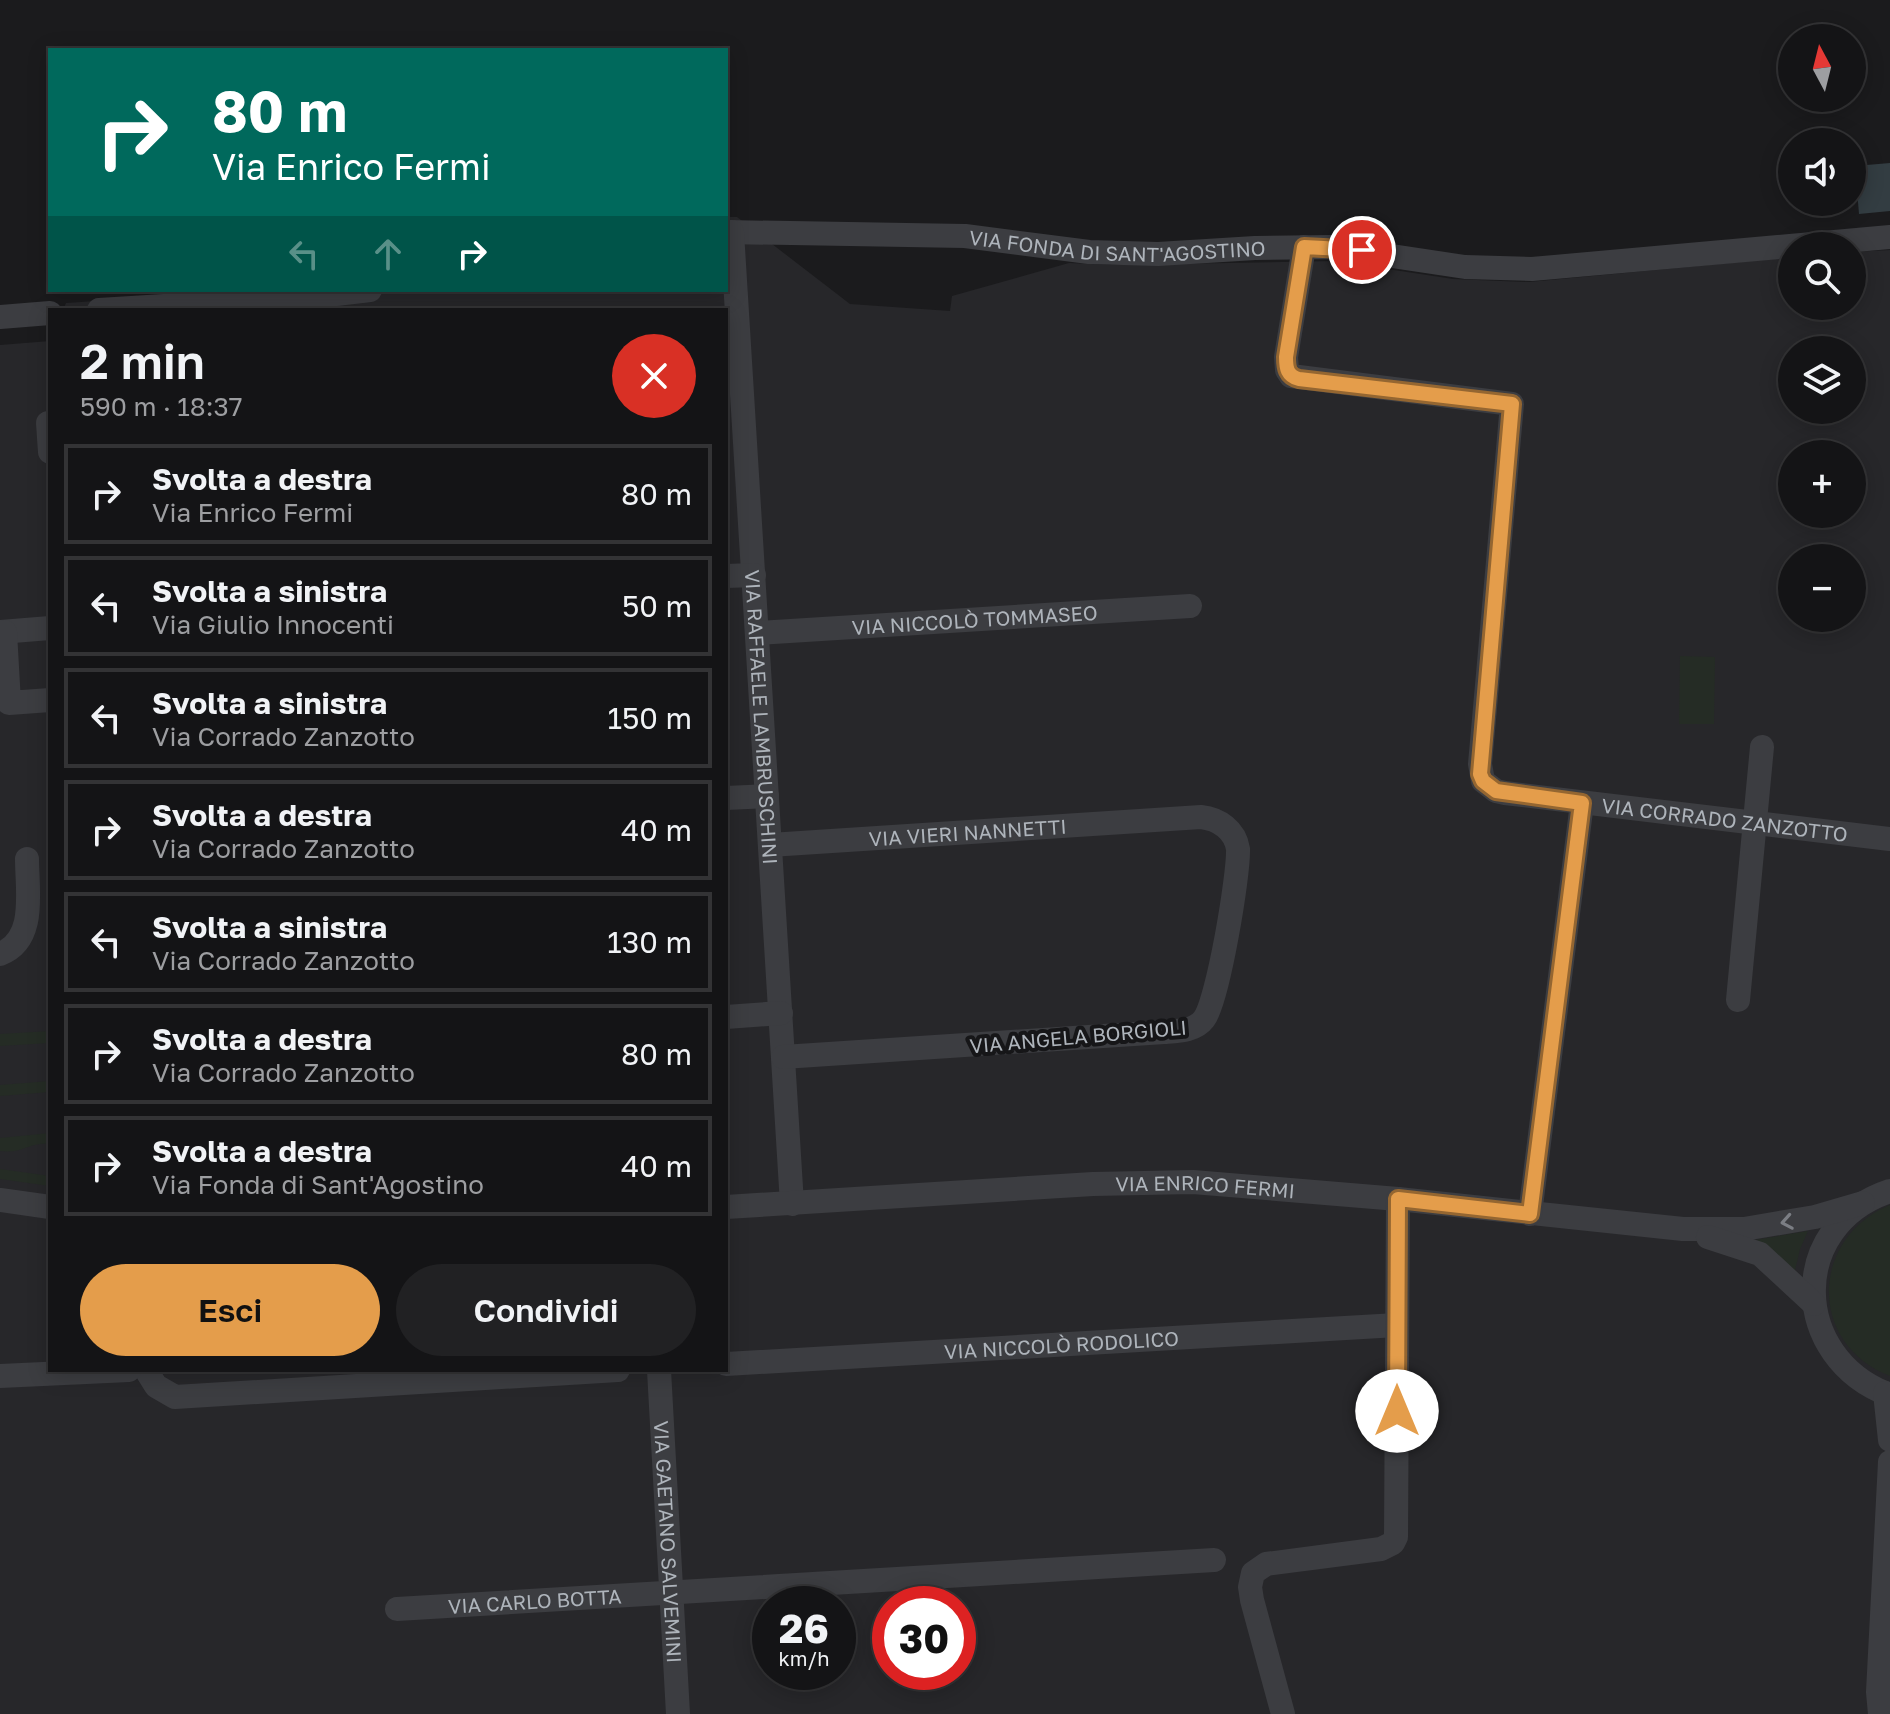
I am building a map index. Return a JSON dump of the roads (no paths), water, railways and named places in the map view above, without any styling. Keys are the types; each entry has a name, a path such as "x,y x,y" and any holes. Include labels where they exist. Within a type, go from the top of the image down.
{"street":[{"name":"VIA FONDA DI SANT'AGOSTINO","path":"729,232 965,236 1089,252 1134,254 1304,247 1362,250 1465,267 1532,269 1890,237"},
{"name":"VIA RAFFAELE LAMBRUSCHINI","path":"729,232 734,394 754,575 792,1204"},
{"name":"VIA CORRADO ZANZOTTO","path":"1304,247 1286,357 1291,376 1512,404 1480,774 1483,781 1496,791 1754,825 1890,839"},
{"path":"132,308 353,292"},
{"path":"0,317 48,313"},
{"path":"728,576 754,575"},
{"name":"VIA NICCOLÒ TOMMASEO","path":"757,633 1190,606"},
{"path":"48,628 3,632 9,703 48,700"},
{"path":"1738,1000 1762,747"},
{"path":"728,798 767,796"},
{"path":"1530,1214 1582,803"},
{"name":"VIA VIERI NANNETTI","path":"770,845 1167,818"},
{"name":"VIA ANGELA BORGIOLI","path":"783,1057 1164,1032 1198,1024 1209,1010 1216,989 1238,849 1233,833 1216,820 1167,818"},
{"path":"0,954 15,945 24,930 27,859"},
{"path":"728,1017 781,1013"},
{"path":"1890,1174 1874,1198 1839,1224 1822,1250 1814,1281 1814,1304 1820,1331 1834,1355 1853,1375 1887,1394 1890,1440"},
{"name":"VIA ENRICO FERMI","path":"728,1207 1169,1181 1398,1199 1683,1229"},
{"path":"1683,1229 1744,1229 1789,1223 1874,1198"},
{"path":"1283,1714 1252,1600 1250,1580 1253,1573 1261,1565 1373,1550 1393,1543 1396,1527 1398,1199"},
{"path":"0,1200 48,1207"},
{"path":"1683,1229 1760,1254 1814,1304"},
{"name":"VIA NICCOLÒ RODOLICO","path":"728,1364 1397,1325"},
{"path":"0,1376 86,1372"},
{"path":"147,1372 156,1386 175,1397 585,1372"},
{"name":"VIA GAETANO SALVEMINI","path":"659,1372 678,1714"},
{"path":"1880,1714 1878,1692 1890,1462"},
{"name":"VIA CARLO BOTTA","path":"397,1609 1214,1560"}]}
